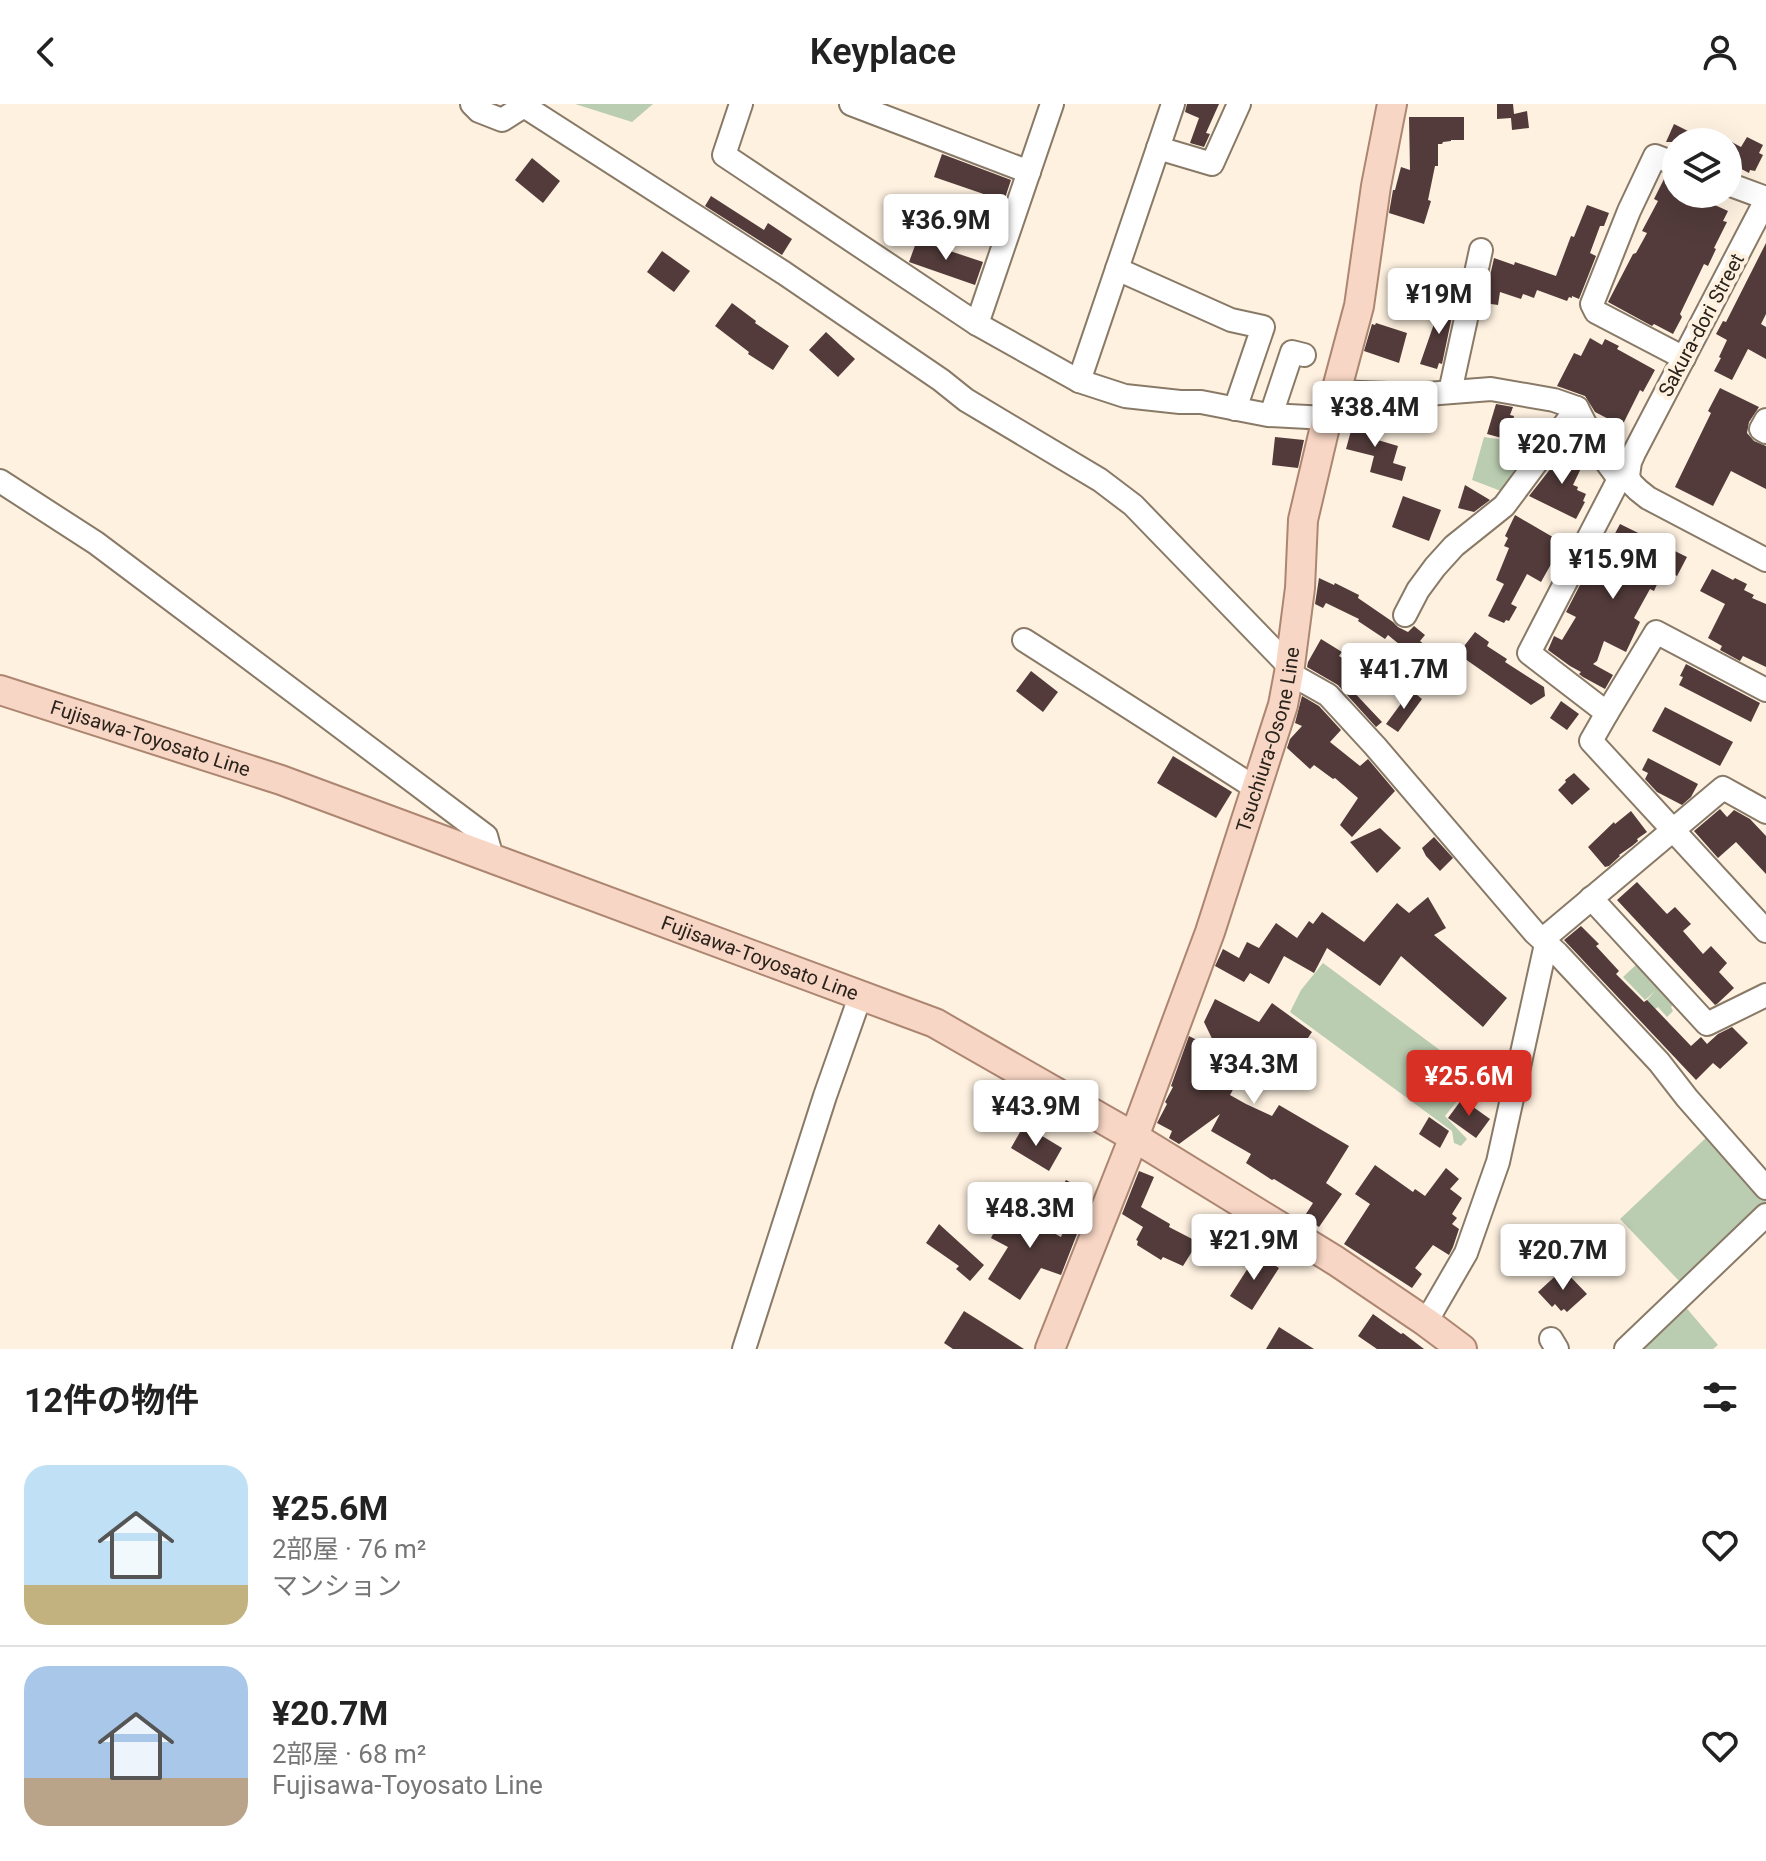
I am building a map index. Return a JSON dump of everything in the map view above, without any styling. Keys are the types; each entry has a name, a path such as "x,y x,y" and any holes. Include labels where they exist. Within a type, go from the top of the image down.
{"main road":[{"name":"Tsuchiura-Osone Line","path":"1050,1349 1134,1137 1210,932 1283,705 1300,588 1303,520 1359,306 1376,186 1392,104"},
{"name":"Fujisawa-Toyosato Line","path":"0,690 281,780 935,1023 1134,1137 1336,1261 1462,1349"}],"street":[{"path":"472,104 479,111 502,120 524,106 784,273 966,400 1100,480 1133,505 1290,670 1328,695 1545,943 1659,1062 1766,1188"},
{"path":"741,104 724,155 977,324 1079,381 1125,396 1201,402 1271,415 1414,395 1491,389 1554,400 1577,408 1600,453 1648,498 1766,560"},
{"path":"851,104 1029,172"},
{"path":"977,324 1052,104"},
{"path":"1079,381 1173,104"},
{"path":"1158,148 1212,164 1239,104"},
{"path":"1662,159 1655,156 1592,304 1596,312 1684,358"},
{"path":"1742,190 1766,199"},
{"name":"Sakura-dori Street","path":"1607,713 1529,653 1624,478 1634,453 1766,199"},
{"path":"1450,392 1481,250"},
{"path":"1117,269 1231,320 1263,327 1235,409"},
{"path":"1271,415 1292,352 1304,355"},
{"path":"1405,615 1435,567 1454,546 1504,506 1577,408"},
{"path":"1766,420 1761,429 1766,432"},
{"path":"0,481 96,543 486,836 492,858"},
{"path":"1766,690 1656,632 1591,741 1766,931"},
{"path":"1024,640 1257,789"},
{"path":"1426,1322 1466,1253 1498,1162 1548,935 1723,788 1766,812"},
{"path":"1591,898 1707,1024 1766,995"},
{"path":"744,1349 861,994"},
{"path":"1626,1349 1766,1215"}],"green space":[{"path":"575,104 653,104 632,122"},
{"path":"1514,425 1539,429 1540,435 1501,491 1472,480 1484,437 1504,440 1508,429 1511,430"},
{"path":"1323,963 1484,1083 1462,1095 1445,1116 1467,1139 1461,1146 1454,1143 1452,1131 1290,1012 1301,990"},
{"path":"1638,963 1675,1003 1667,1017 1658,1007 1655,1009 1644,1003 1655,991 1645,1000 1623,977"},
{"path":"1709,1135 1766,1200 1765,1207 1682,1284 1620,1219"},
{"path":"1683,1304 1718,1345 1713,1349 1636,1349"}],"building":[{"path":"1187,104 1219,104 1206,133 1210,134 1204,147 1190,143 1199,118 1185,112"},
{"path":"1497,104 1513,104 1514,114 1527,111 1529,128 1512,130 1511,118 1497,119"},
{"path":"1409,117 1464,117 1464,140 1438,144 1438,166 1435,166 1428,200 1431,201 1424,224 1389,213 1401,167 1410,170"},
{"path":"1747,137 1763,145 1759,153 1763,155 1755,171 1750,170 1749,173 1742,169 1742,145"},
{"path":"942,154 1011,180 1004,201 934,177"},
{"path":"532,158 560,181 543,203 515,180"},
{"path":"1662,183 1662,208 1721,208 1728,211 1716,249 1708,266 1704,264 1673,334 1608,302 1647,233 1642,231 1658,201 1654,199"},
{"path":"711,196 764,230 768,223 792,239 782,255 705,206"},
{"path":"1587,205 1609,213 1604,226 1600,226 1590,253 1596,256 1579,299 1572,296 1567,301 1537,290 1534,298 1523,294 1521,299 1500,292 1498,305 1484,303 1494,258 1556,276"},
{"path":"917,240 983,262 975,285 909,262"},
{"path":"1766,243 1766,314 1761,324 1766,327 1766,359 1748,349 1732,380 1714,371 1727,340 1716,334 1723,321 1726,322"},
{"path":"662,251 690,271 674,292 647,272"},
{"path":"1443,298 1455,302 1442,364 1439,363 1437,369 1420,364"},
{"path":"732,303 789,346 773,370 715,326"},
{"path":"1372,324 1407,333 1399,363 1364,351"},
{"path":"826,332 855,359 838,377 809,350"},
{"path":"1590,338 1602,345 1605,339 1655,370 1643,392 1640,390 1622,426 1595,412 1585,396 1557,386 1574,353 1581,356"},
{"path":"1720,388 1759,407 1749,422 1747,433 1754,441 1766,446 1766,489 1731,471 1713,506 1675,487"},
{"path":"1496,404 1513,407 1511,428 1505,427 1502,438 1487,434"},
{"path":"1355,416 1376,422 1371,438 1398,446 1393,463 1406,467 1402,481 1370,472 1374,456 1346,449"},
{"path":"1275,437 1304,440 1298,468 1272,465"},
{"path":"1566,449 1585,460 1573,485 1586,494 1576,519 1529,496"},
{"path":"1465,485 1490,500 1474,512 1458,508"},
{"path":"1403,496 1441,510 1429,541 1392,527"},
{"path":"1515,515 1563,543 1541,582 1527,574 1511,604 1517,607 1509,621 1504,623 1488,616 1504,584 1496,580 1509,548 1504,546 1508,538 1505,536"},
{"path":"1620,524 1687,557 1677,576 1664,569 1654,591 1650,589 1634,618 1640,622 1626,652 1604,641 1593,664 1613,675 1605,689 1583,677 1579,674 1581,672 1548,650 1554,636 1562,640 1576,617 1566,612 1592,562 1597,565 1601,560"},
{"path":"1712,569 1747,584 1744,590 1754,595 1752,598 1766,604 1766,667 1743,656 1740,661 1720,650 1722,646 1708,638 1725,604 1700,591"},
{"path":"1319,578 1359,595 1358,598 1398,627 1408,632 1414,626 1425,635 1420,641 1444,661 1420,692 1396,672 1411,654 1388,635 1385,639 1359,619 1326,603 1323,608 1315,604"},
{"path":"1475,632 1489,642 1487,646 1507,659 1505,662 1544,687 1545,696 1531,705 1458,654"},
{"path":"1321,639 1342,652 1339,656 1359,668 1348,686 1382,722 1376,727 1338,685 1307,667"},
{"path":"1686,664 1760,703 1751,722 1679,685"},
{"path":"1031,671 1058,692 1043,712 1016,691"},
{"path":"1411,690 1422,699 1398,732 1386,724"},
{"path":"1302,696 1319,706 1341,730 1330,742 1360,766 1368,759 1395,791 1352,837 1340,825 1358,798 1314,765 1310,769 1287,748 1290,739 1302,726 1295,723"},
{"path":"1561,701 1579,714 1567,730 1550,718"},
{"path":"1665,707 1733,742 1720,766 1652,731"},
{"path":"1173,756 1232,792 1216,818 1157,783"},
{"path":"1648,758 1698,784 1691,797 1682,805 1657,792 1645,779 1648,773 1642,770"},
{"path":"1574,773 1590,789 1572,805 1558,790"},
{"path":"1720,809 1727,817 1734,810 1750,819 1766,836 1766,874 1736,842 1718,858 1694,831"},
{"path":"1631,811 1647,832 1605,867 1588,847 1614,822"},
{"path":"1380,828 1401,848 1377,873 1350,842"},
{"path":"1434,837 1453,858 1440,871 1422,848"},
{"path":"1637,882 1667,914 1675,907 1691,924 1683,931 1703,954 1711,946 1727,963 1719,972 1734,988 1717,1004 1617,900"},
{"path":"1428,897 1446,928 1434,935 1507,998 1483,1027 1401,956 1380,986 1327,948 1314,973 1284,956 1269,984 1250,973 1244,982 1215,966 1223,949 1239,958 1247,942 1259,948 1276,923 1297,938 1309,921 1313,924 1322,912 1364,942 1397,903 1409,913"},
{"path":"1581,926 1619,971 1616,974 1644,1002 1647,1000 1691,1046 1701,1037 1707,1044 1732,1027 1748,1043 1720,1069 1713,1063 1696,1080 1564,940"},
{"path":"1215,999 1259,1022 1272,1003 1312,1032 1301,1048 1295,1044 1277,1071 1240,1046 1228,1049 1215,1076 1235,1086 1230,1095 1246,1104 1272,1116 1279,1105 1349,1146 1326,1183 1342,1194 1319,1227 1304,1217 1313,1203 1246,1163 1251,1154 1211,1131 1220,1114 1179,1144 1169,1138 1172,1131 1157,1123 1167,1104 1165,1102 1189,1036 1218,1051 1204,1022"},
{"path":"1462,1099 1490,1119 1476,1138 1448,1118"},
{"path":"1429,1117 1449,1131 1440,1148 1419,1134"},
{"path":"1024,1125 1062,1148 1049,1171 1011,1148"},
{"path":"1375,1165 1413,1192 1415,1189 1425,1196 1446,1168 1459,1179 1450,1189 1462,1198 1452,1214 1457,1218 1452,1224 1459,1229 1453,1247 1449,1255 1433,1245 1415,1268 1422,1274 1412,1288 1344,1244 1370,1204 1355,1194"},
{"path":"1139,1171 1154,1177 1141,1207 1198,1242 1183,1266 1163,1257 1161,1260 1137,1245 1136,1240 1143,1227 1122,1214"},
{"path":"1066,1180 1089,1192 1077,1211 1055,1199"},
{"path":"1006,1206 1061,1237 1071,1212 1084,1216 1061,1275 1041,1268 1020,1300 988,1279 1008,1247 991,1238"},
{"path":"939,1224 984,1265 970,1281 956,1269 959,1266 926,1243"},
{"path":"1257,1254 1279,1268 1252,1310 1230,1296"},
{"path":"1563,1269 1587,1294 1567,1312 1564,1309 1561,1311 1555,1304 1552,1307 1538,1292"},
{"path":"964,1311 1024,1349 953,1349 944,1343"},
{"path":"1373,1314 1424,1349 1377,1349 1358,1336"},
{"path":"1279,1327 1314,1349 1266,1349"}]}
